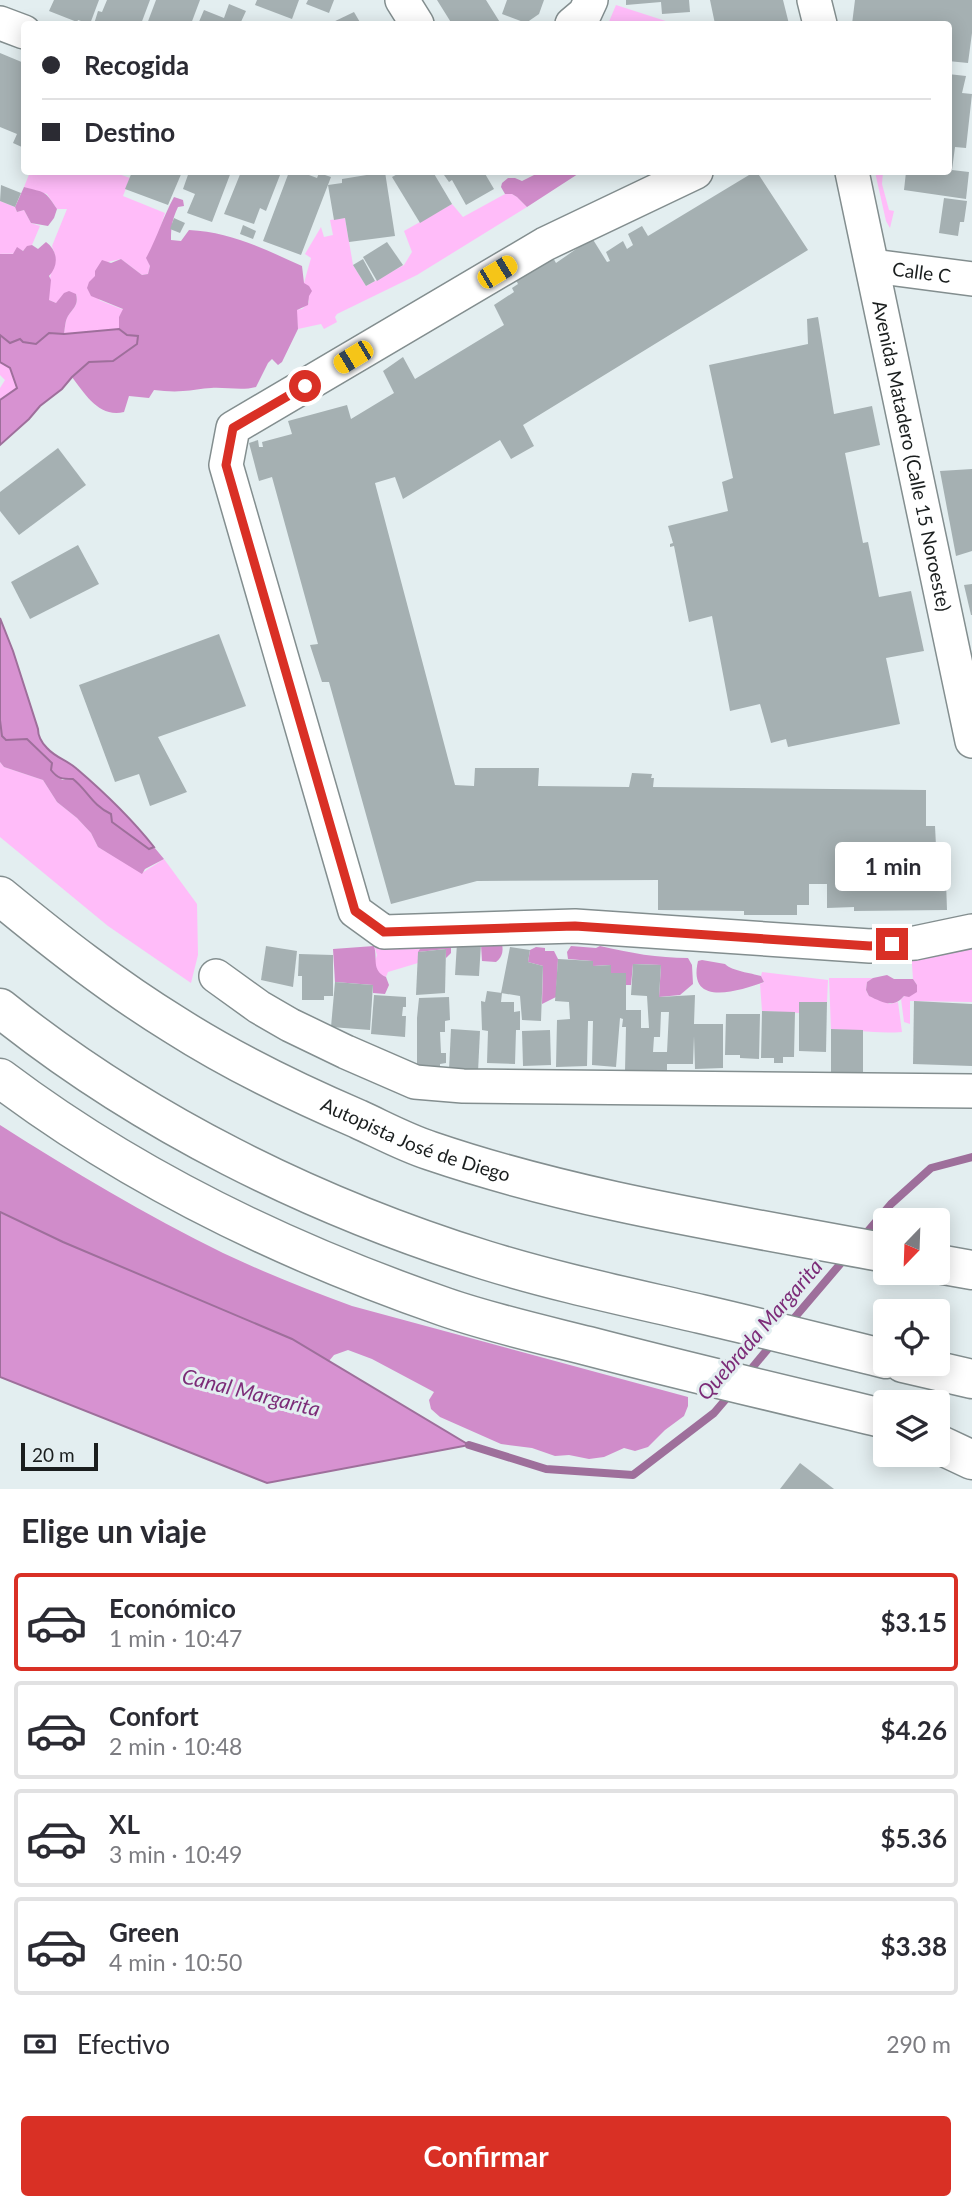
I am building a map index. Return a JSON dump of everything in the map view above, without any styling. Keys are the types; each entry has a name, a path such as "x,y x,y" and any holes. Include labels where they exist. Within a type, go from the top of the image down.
{"highway":[{"name":"Autopista José de Diego","path":"0,896 111,982 176,1026 231,1058 312,1099 427,1150 482,1168 591,1196 873,1251"},
{"path":"0,1008 135,1102 237,1160 419,1237 596,1291 873,1356"},
{"path":"0,1078 90,1141 147,1175 284,1245 379,1283 448,1308 663,1366 865,1415"},
{"path":"950,1367 972,1369"},
{"path":"950,1375 972,1380"},
{"path":"950,1437 972,1443"},
{"path":"950,1450 972,1460"}],"street":[{"path":"402,0 415,21"},
{"path":"576,21 585,13 591,0"},
{"path":"814,0 819,21"},
{"path":"0,23 21,31"},
{"path":"690,175 545,244 233,428 226,465 355,911 384,932 575,926 870,946 915,943 972,931"},
{"name":"Avenida Matadero (Calle 15 Noroeste)","path":"853,175 972,741"},
{"name":"Calle C","path":"873,266 972,279"},
{"path":"216,976 258,1007 290,1025 415,1082 463,1086 972,1091"}],"shaded area":[{"path":"616,5 666,21 609,21"},
{"path":"29,175 122,175 130,178 123,196 165,213 147,258 150,266 148,274 142,275 121,259 108,262 99,300 124,310 119,317 119,329 64,334 67,318 76,304 76,294 56,303 49,300 49,294 55,255 52,246 67,209 57,209 47,194 24,187"},
{"path":"534,175 576,175 527,207 512,194 505,194 501,187 508,178 522,181"},
{"path":"876,175 883,175 882,184 889,210 894,211 890,228"},
{"path":"24,187 43,193 57,209 48,226 31,223 24,210 17,212 15,207"},
{"path":"505,194 512,194 527,207 417,275 337,314 337,322 324,329 321,324 298,329 296,310 302,309 309,302 304,283 311,258 305,254 321,227 324,237 333,235 330,220 345,218 353,265 366,286 404,265 412,252 404,231 452,204 463,217"},
{"path":"174,197 183,200 184,206 178,207 176,212 171,240 181,241 189,230 204,231 247,242 302,266 304,283 312,291 308,305 297,310 298,329 282,362 278,365 272,359 256,387 154,390 149,398 129,396 124,412 107,411 94,403 72,377 89,362 113,361 138,336 127,335 119,329 119,317 123,309 91,296 87,288 102,260 111,263 121,259 142,275 148,274 150,266 146,258"},
{"path":"0,201 15,207 17,212 24,210 31,223 40,226 32,245 20,252 0,254"},
{"path":"46,242 56,258 49,276 49,300 56,303 69,291 76,294 76,304 67,318 64,334 49,333 37,344 10,343 0,335 0,254 13,254 17,247 23,251 32,245 38,249"},
{"path":"0,362 10,367 17,388 0,400 0,388 5,380 0,375"},
{"path":"0,720 5,740 27,739 52,763 62,780 73,779 100,807 111,814 112,822 149,849 154,847 164,859 145,869 142,874 98,847 91,833 57,802 43,780 4,767 0,762"},
{"path":"0,762 4,767 43,780 57,802 91,833 98,847 142,873 164,859 197,904 198,955 191,983 108,926 0,837"},
{"path":"501,941 502,953 496,962 482,961 481,945 451,948 451,953 446,958 446,949 418,952 421,947"},
{"path":"420,943 418,963 388,972 386,977 379,974 374,964 377,955 374,946"},
{"path":"374,946 378,971 386,977 389,985 385,994 373,993 373,985 335,982 333,949"},
{"path":"571,946 600,946 644,955 688,958 692,965 693,984 680,995 659,997 661,965 633,964 631,985 626,985 626,973 611,973 610,965 593,966 592,961 568,959 567,952"},
{"path":"972,946 972,1002 910,1001 910,1024 904,1022 901,999 917,985 913,979 911,951"},
{"path":"536,947 554,951 558,959 556,997 542,1004 543,966 528,962 530,950"},
{"path":"698,961 725,964 761,976 764,982 729,992 707,991 700,985 697,976"},
{"path":"762,972 828,980 827,1002 799,1002 799,1013 762,1011"},
{"path":"887,975 894,979 913,979 917,992 892,1003 869,996 866,990 867,982"},
{"path":"829,978 873,978 867,982 866,990 869,996 890,1004 898,1002 902,1032 831,1029"},
{"path":"0,1125 138,1208 223,1253 271,1274 352,1306 688,1397 684,1416 648,1447 635,1451 624,1448 604,1457 589,1459 569,1455 555,1456 532,1448 501,1444 440,1417 431,1409 429,1400 434,1392 372,1359 348,1350 334,1355 329,1361 292,1339 63,1242 0,1212"}],"water":[{"path":"119,329 127,335 138,336 137,344 113,361 89,362 0,445 0,400 17,388 10,368 0,362 0,335 10,343 20,339 36,344 49,333"},
{"path":"0,618 39,737 50,751 73,766 108,797 154,847 149,849 112,822 111,814 99,806 73,779 63,779 56,775 51,770 52,763 27,739 6,740 2,736"},
{"name":"Canal Margarita","path":"0,1212 63,1242 292,1339 469,1445 267,1483 0,1377"}],"building":[{"path":"54,0 99,0 91,21 74,21 49,11"},
{"path":"107,0 150,0 142,21 95,21 98,11 102,12"},
{"path":"156,0 200,0 192,21 148,21"},
{"path":"257,0 299,0 292,19 255,5"},
{"path":"308,0 334,0 329,13 306,4"},
{"path":"437,0 486,0 499,21 450,21"},
{"path":"507,0 544,0 539,14 529,21 502,14"},
{"path":"626,0 689,0 690,12 662,14 661,2 626,5"},
{"path":"710,0 783,0 788,21 714,21"},
{"path":"855,0 972,0 968,63 952,61 952,21 852,21"},
{"path":"229,4 246,11 241,21 199,21 204,10 224,18"},
{"path":"354,12 359,21 335,21"},
{"path":"0,53 21,62 21,147 13,143 17,134 0,127"},
{"path":"952,74 966,76 962,93 972,94 966,148 955,147 952,170"},
{"path":"952,170 969,172 966,199 904,190 906,175 952,175"},
{"path":"131,175 181,175 168,205 125,189"},
{"path":"188,175 230,175 212,222 187,213 195,194 183,189"},
{"path":"240,175 280,175 266,211 260,208 254,224 224,214"},
{"path":"288,175 331,177 301,255 263,241"},
{"path":"385,175 395,236 349,242 345,218 334,220 328,185 342,183 342,179"},
{"path":"435,175 452,204 420,223 392,177"},
{"path":"444,175 486,175 494,189 466,205 452,180 449,182"},
{"path":"749,175 759,175 808,250 523,425 534,446 511,459 500,440 403,499 395,477 375,483 455,785 474,786 475,768 539,768 538,786 629,787 632,773 652,774 653,787 926,790 926,826 935,826 936,846 926,846 926,882 946,881 947,910 854,911 854,907 827,908 827,884 809,884 809,905 797,905 797,915 658,910 658,880 477,881 391,904 329,682 322,682 310,645 318,644 272,477 259,481 249,443 258,440 259,447 263,447 262,442 292,434 288,421 347,405 351,419 394,393 383,371 403,357 415,379 504,325 494,305 514,292 512,288 518,284 516,280 552,256 556,263 592,238 607,262 610,261 606,252 623,241 627,249 633,245 628,234 642,226 648,236"},
{"path":"1,185 21,193 15,207 0,201"},
{"path":"944,198 967,201 964,222 960,222 958,236 939,233"},
{"path":"174,218 185,223 180,233 170,229"},
{"path":"243,225 256,231 253,239 240,234"},
{"path":"387,242 403,265 377,281 363,257"},
{"path":"363,259 375,281 366,286 353,265"},
{"path":"818,317 834,414 872,406 880,445 845,453 863,543 868,542 879,597 911,591 924,651 886,658 900,724 788,747 786,739 771,743 760,704 730,711 712,616 689,622 674,546 670,547 673,543 668,526 728,511 722,482 733,478 709,365 808,344 807,319"},
{"path":"58,448 86,485 19,535 0,511 0,492"},
{"path":"972,469 972,551 956,556 940,471"},
{"path":"78,545 99,584 30,619 11,582"},
{"path":"972,584 972,615 971,615 964,585"},
{"path":"219,634 246,706 158,737 187,792 150,806 139,774 115,782 79,685"},
{"path":"457,943 481,944 479,976 455,975"},
{"path":"266,946 297,951 293,987 261,980"},
{"path":"510,947 530,950 528,962 543,966 541,1021 522,1020 520,996 501,993"},
{"path":"446,949 445,993 416,995 418,952"},
{"path":"299,954 333,955 333,996 324,996 324,1000 302,1000 302,976 298,976"},
{"path":"558,959 593,961 593,966 611,965 611,973 626,973 626,1010 641,1010 641,1028 649,1028 647,996 631,995 633,964 661,965 659,997 695,995 694,1024 723,1024 723,1068 695,1069 694,1036 693,1064 667,1064 667,1072 625,1071 626,1027 622,1027 623,1019 620,1018 616,1067 592,1065 593,1021 588,1021 587,1066 556,1067 557,1020 570,1019 569,1002 555,1001","holes":["661,1012 669,1012 667,1052 653,1052 654,1037 660,1037"]},
{"path":"335,982 373,985 370,1030 331,1027"},
{"path":"487,991 502,993 501,1002 514,1002 514,1012 520,1011 520,1030 516,1030 515,1064 487,1063 488,1031 482,1030 481,1001 485,1002"},
{"path":"374,995 406,997 402,1016 406,1016 405,1037 371,1034"},
{"path":"449,997 450,1020 445,1021 445,1032 440,1032 441,1053 446,1053 446,1063 440,1066 417,1066 419,998"},
{"path":"914,1001 972,1004 972,1066 913,1064"},
{"path":"799,1002 827,1002 826,1052 799,1051"},
{"path":"762,1011 795,1012 794,1057 783,1057 783,1063 774,1063 774,1058 761,1058"},
{"path":"726,1014 760,1014 759,1059 725,1055"},
{"path":"451,1029 480,1031 478,1072 449,1070"},
{"path":"831,1029 863,1030 863,1077 831,1077"},
{"path":"550,1030 551,1065 523,1066 522,1031"},
{"path":"800,1463 834,1489 780,1489"}],"waterway":[{"name":"Quebrada Margarita","path":"862,1238 891,1204 931,1168 972,1157"},
{"name":"Quebrada Margarita","path":"790,1323 847,1256"},
{"name":"Quebrada Margarita","path":"747,1374 772,1344"},
{"name":"Quebrada Margarita","path":"469,1445 546,1469 633,1475 714,1413 732,1392"}],"route":[{"path":"305,386 233,428 226,465 355,911 384,932 575,926 870,946 892,944"}]}
